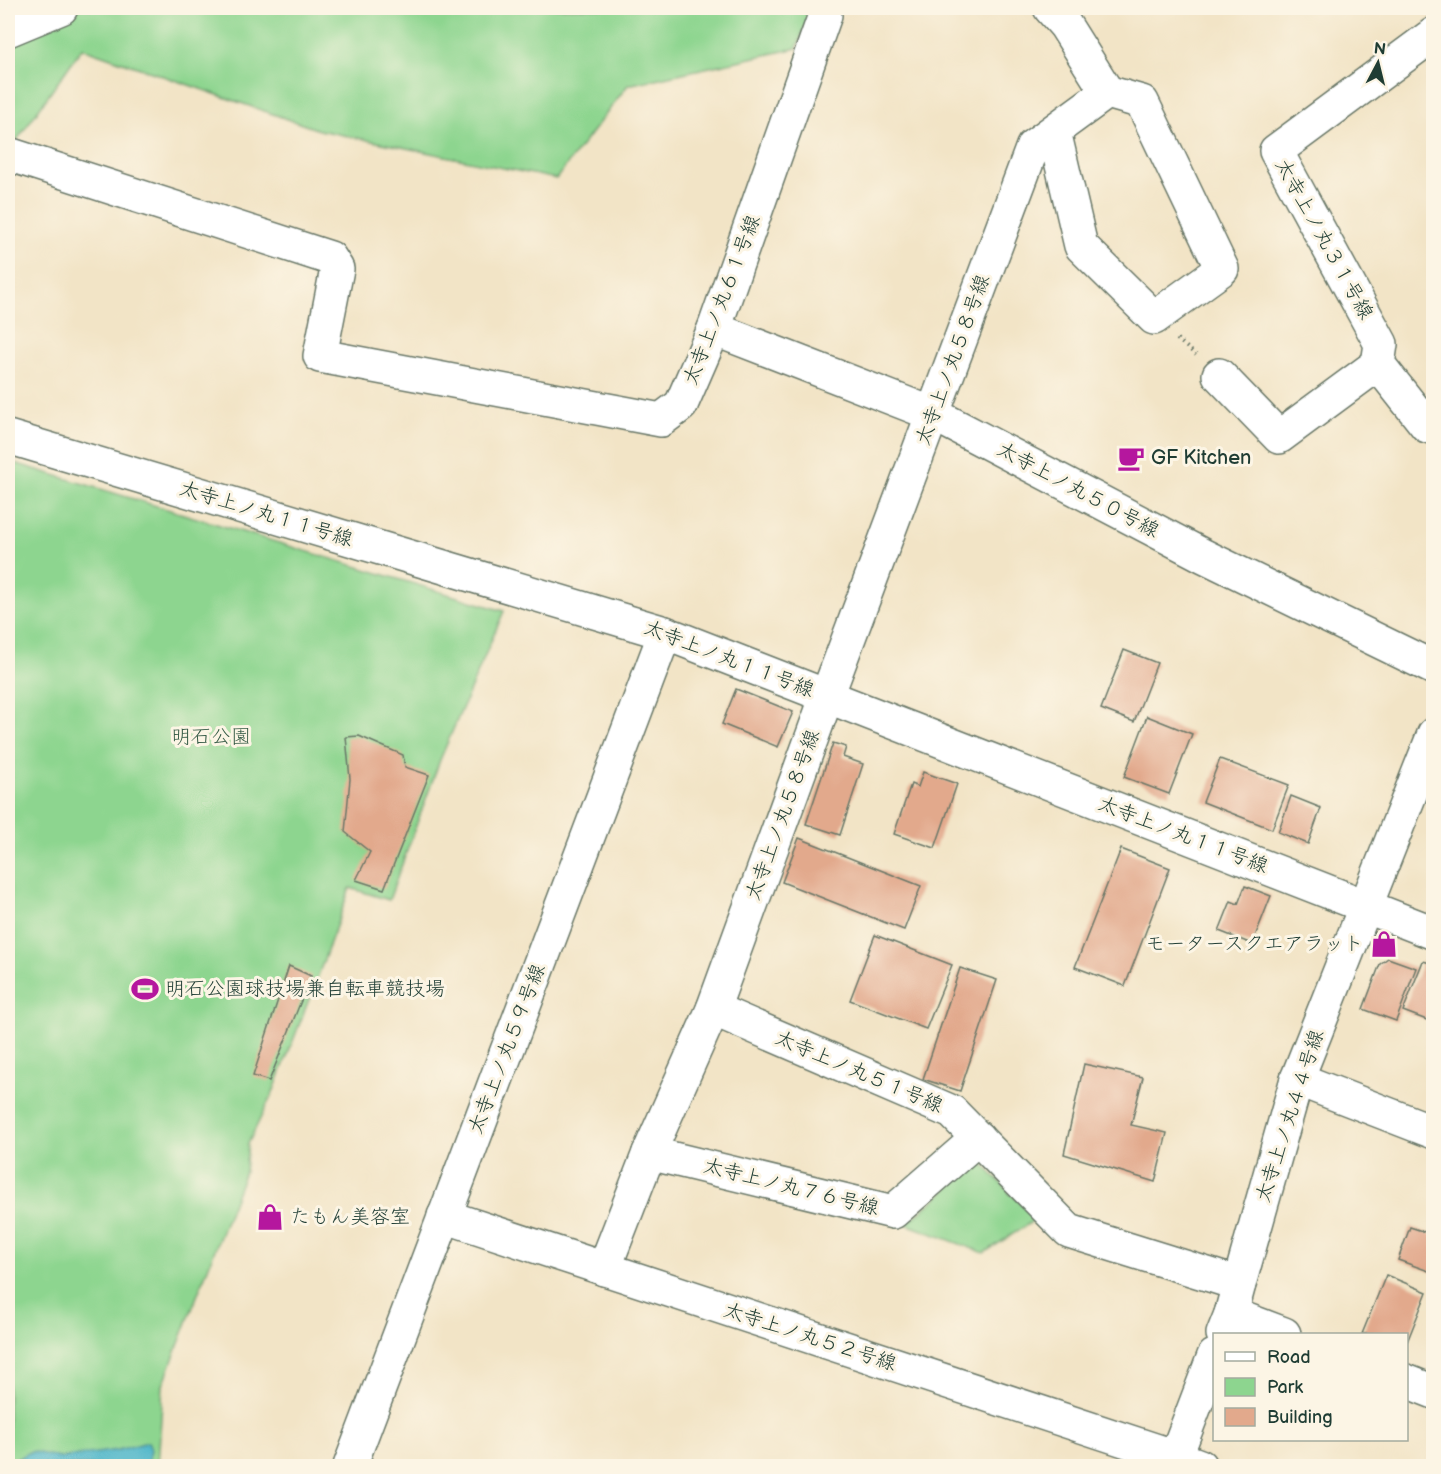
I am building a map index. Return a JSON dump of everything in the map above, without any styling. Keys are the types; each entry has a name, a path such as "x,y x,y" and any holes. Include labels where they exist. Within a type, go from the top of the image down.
{"street":[{"path":"8,30 62,8"},
{"path":"1050,8 1065,26 1107,92 1142,102 1222,269 1154,318 1082,246 1054,131"},
{"name":"太寺上ノ丸６１号線","path":"8,154 330,258 337,269 320,356 661,420 681,405 714,329 825,15"},
{"name":"太寺上ノ丸３１号線","path":"1378,364 1381,344 1276,151 1434,34"},
{"name":"太寺上ノ丸５８号線","path":"604,1269 649,1153 713,1009 827,696 1033,146 1107,92"},
{"name":"太寺上ノ丸５０号線","path":"714,329 933,414 1204,556 1434,668"},
{"path":"1219,375 1279,437 1378,364 1427,426 1434,428"},
{"name":"太寺上ノ丸１１号線","path":"8,437 665,633 1434,933"},
{"name":"太寺上ノ丸５９号線","path":"350,1467 665,633"},
{"name":"太寺上ノ丸４４号線","path":"1231,1311 1297,1079 1434,734"},
{"name":"太寺上ノ丸５１号線","path":"713,1009 952,1112 1069,1231 1280,1333"},
{"path":"1297,1079 1434,1132"},
{"name":"太寺上ノ丸７６号線","path":"649,1153 893,1212 978,1138"},
{"name":"太寺上ノ丸５２号線","path":"444,1216 1183,1463"},
{"path":"1183,1463 1213,1363"},
{"path":"1408,1381 1434,1392"}],"path":[{"path":"1154,318 1219,375"}],"green space":[{"path":"8,8 812,8 797,48 628,85 556,179 319,130 82,48 8,153"},
{"name":"明石公園","path":"8,461 504,611 440,760 389,900 350,888 274,1090 248,1144 245,1171 163,1385 158,1466 8,1466"},
{"path":"980,1161 1036,1219 984,1253 906,1224"}],"water":[{"path":"148,1442 151,1450 147,1466 8,1466 31,1451 60,1458 118,1450"}],"building":[{"path":"1124,650 1157,663 1134,722 1101,709"},
{"path":"736,689 793,712 778,747 722,724"},
{"path":"1147,716 1192,734 1169,794 1124,777"},
{"path":"359,736 403,755 405,767 429,775 384,889 356,880 370,852 345,832 350,779 346,737"},
{"path":"833,743 846,747 843,757 863,764 840,835 806,824"},
{"path":"1220,759 1289,785 1272,829 1203,802"},
{"path":"923,772 957,784 935,848 894,834 911,784 918,787"},
{"path":"1291,796 1321,808 1308,844 1278,832"},
{"path":"799,838 921,886 904,930 782,882"},
{"path":"1121,849 1170,868 1125,986 1075,967"},
{"path":"1245,886 1271,896 1252,944 1219,931 1231,901 1238,904"},
{"path":"875,935 952,965 926,1029 850,1000"},
{"path":"1388,958 1416,968 1396,1021 1363,1009 1380,964"},
{"path":"1423,961 1434,964 1434,1019 1432,1022 1403,1011"},
{"path":"289,966 311,976 269,1081 253,1076"},
{"path":"960,968 997,980 960,1091 923,1079"},
{"path":"1084,1064 1143,1077 1131,1125 1167,1133 1155,1182 1064,1154"},
{"path":"1410,1227 1434,1235 1434,1273 1398,1260"},
{"path":"1386,1275 1427,1292 1408,1340 1408,1333 1362,1333"}],"place":[{"name":"GF Kitchen","path":"1131,458"},
{"name":"モータースクエアラット","path":"1384,944"},
{"name":"明石公園球技場兼自転車競技場","path":"145,989"},
{"name":"たもん美容室","path":"270,1217"}]}
